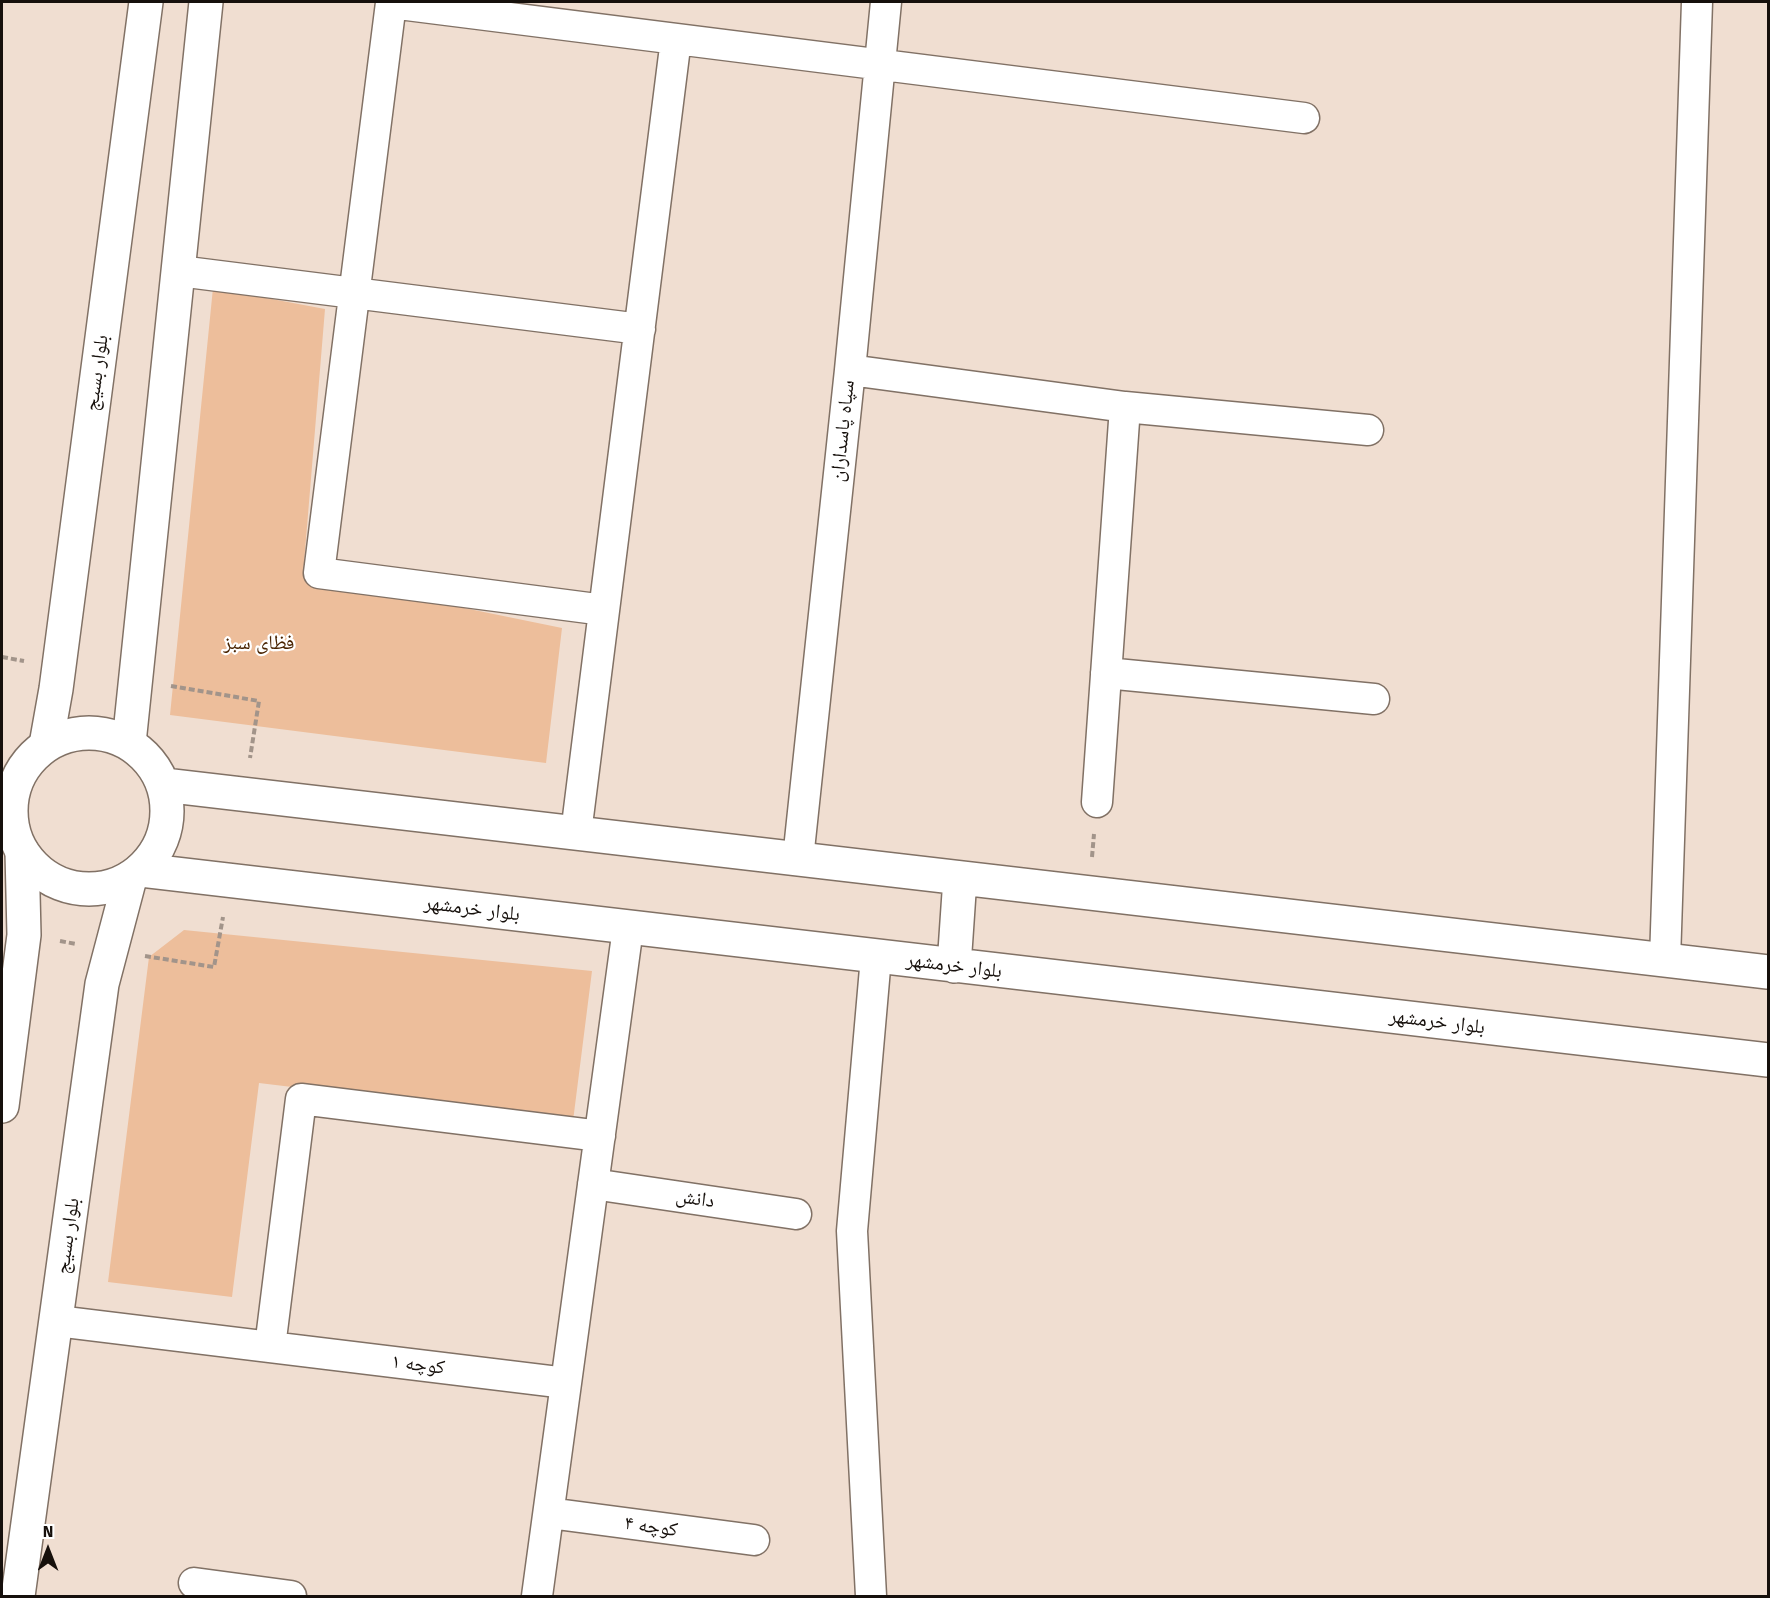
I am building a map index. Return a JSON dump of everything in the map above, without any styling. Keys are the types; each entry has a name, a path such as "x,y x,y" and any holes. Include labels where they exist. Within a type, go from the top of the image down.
{"main road":[{"name":"بلوار بسیج","path":"26,753 58,666 146,2"},
{"path":"129,743 207,2"},
{"path":"2,1106 24,935 12,839 10,807 26,753 65,736 87,732 108,735 140,750 150,761 164,785 168,808 165,831 156,853 135,874 107,887 83,889 59,883 38,871 12,839"},
{"path":"164,785 1768,972"},
{"name":"بلوار بسیج","path":"18,1596 102,984 135,874"},
{"name":"بلوار خرمشهر","path":"135,874 628,928 1768,1060"},
{"path":"954,966 960,878"}],"street":[{"name":"سپاه پاسداران","path":"798,859 886,2"},
{"path":"1665,960 1697,2"},
{"path":"604,609 319,573 391,3 1304,118"},
{"path":"576,833 676,39"},
{"path":"179,271 640,329"},
{"path":"849,370 1125,407 1368,430"},
{"path":"1097,802 1125,407"},
{"path":"1106,673 1374,699"},
{"path":"537,1596 628,928"},
{"path":"872,1596 852,1231 876,957"},
{"path":"270,1347 301,1099 600,1136"},
{"name":"دانش","path":"593,1184 796,1214"},
{"name":"کوچه ۱","path":"57,1321 566,1383"},
{"name":"کوچه ۴","path":"549,1513 753,1540"},
{"path":"194,1583 291,1596"}],"path":[{"path":"1089,893 1097,802"}],"green space":[{"name":"فظای سبز","path":"213,288 325,309 303,575 562,628 546,763 170,715"},
{"path":"184,930 592,971 573,1121 259,1083 232,1297 108,1282 149,957"}]}
